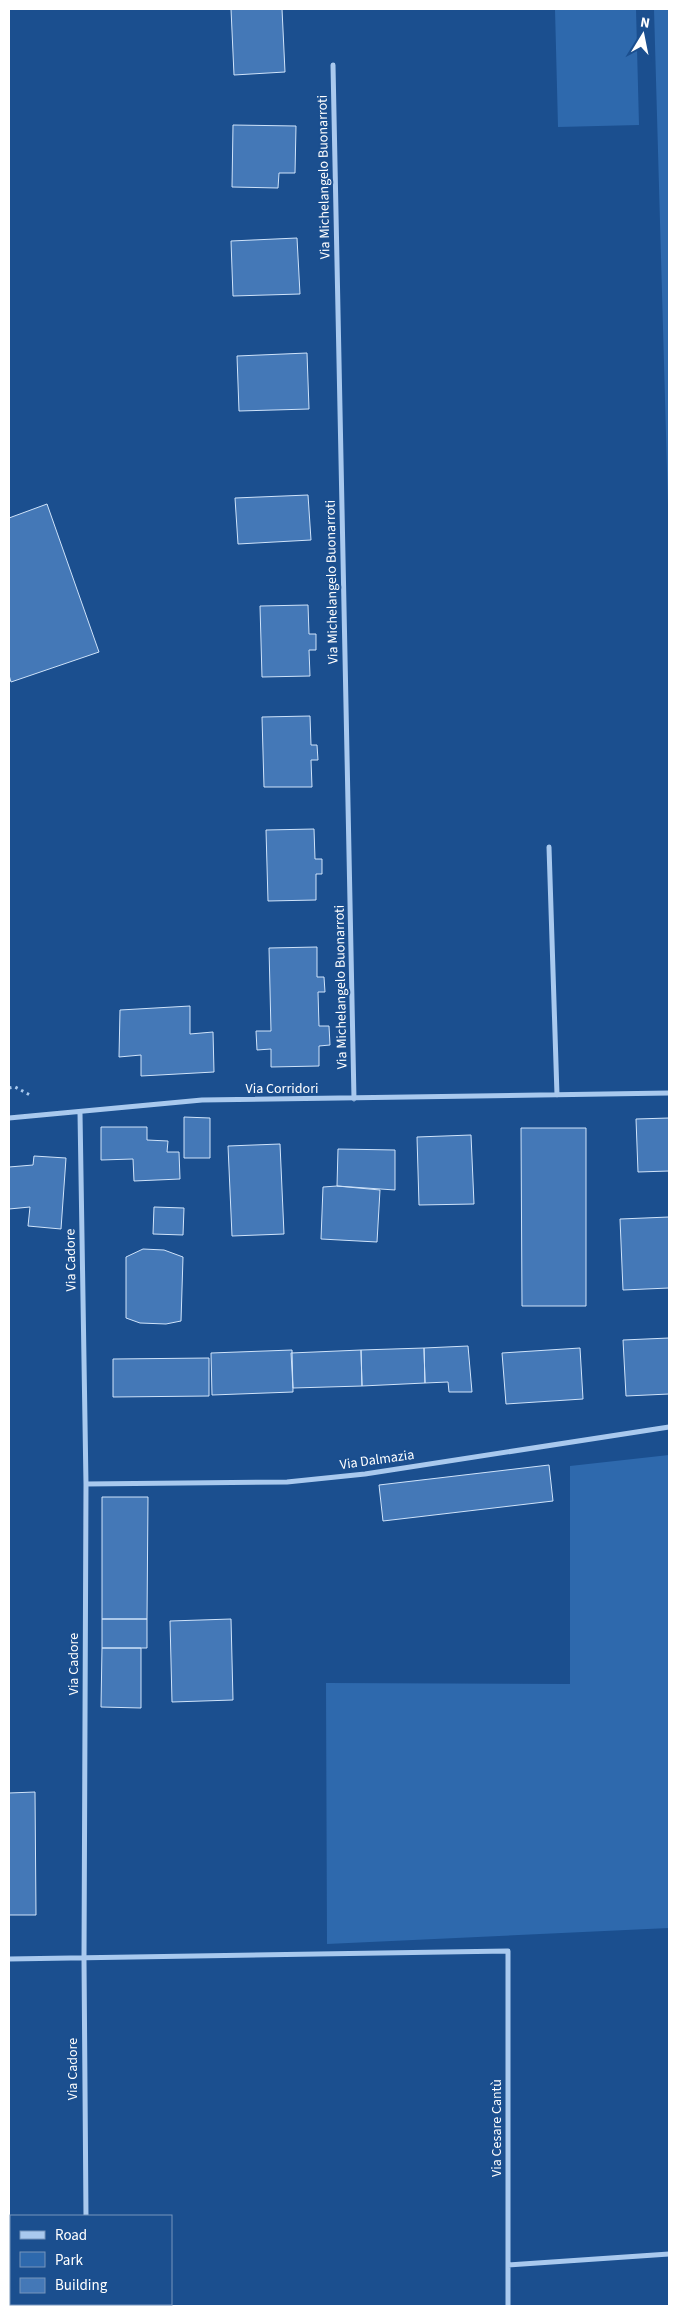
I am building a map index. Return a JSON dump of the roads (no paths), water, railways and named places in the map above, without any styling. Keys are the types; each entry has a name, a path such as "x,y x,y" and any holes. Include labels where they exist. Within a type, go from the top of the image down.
{"street":[{"name":"Via Michelangelo Buonarroti","path":"333,65 354,1099"},
{"path":"549,846 557,1095"},
{"name":"Via Corridori","path":"9,1118 202,1100 669,1093"},
{"name":"Via Cadore","path":"80,1112 86,1484 84,1959 86,2215"},
{"name":"Via Dalmazia","path":"86,1484 287,1482 365,1474 669,1427"},
{"name":"Via Cesare Cantù","path":"84,1959 508,1951 508,2306"},
{"path":"9,1959 84,1959"},
{"path":"508,2265 669,2254"}]}
